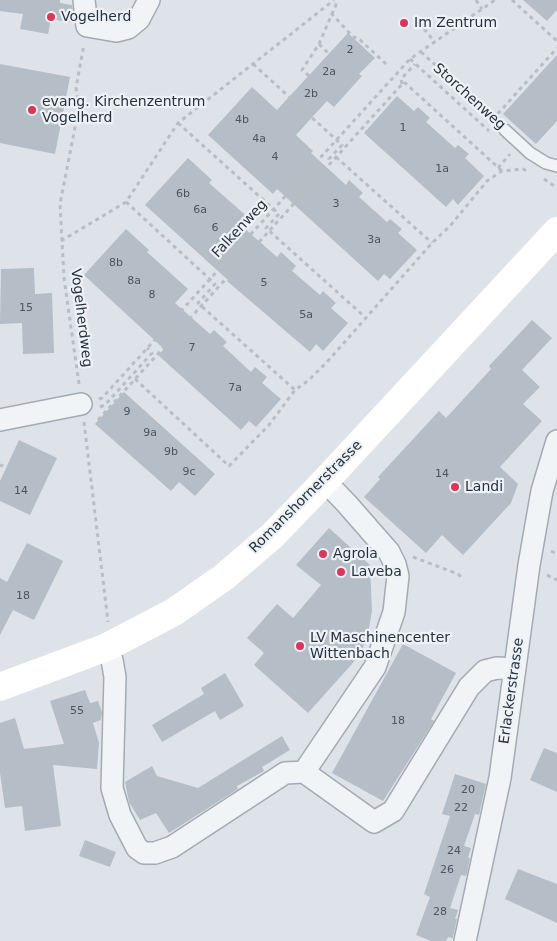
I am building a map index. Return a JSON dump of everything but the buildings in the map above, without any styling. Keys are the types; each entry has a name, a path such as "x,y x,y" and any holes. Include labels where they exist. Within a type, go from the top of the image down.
{"main road":[{"name":"Romanshornerstrasse","path":"0,687 107,647 174,612 224,577 273,535 325,482 557,231"}],"street":[{"path":"84,0 87,26 116,31 128,28 139,19 149,0"},
{"path":"0,420 82,408"},
{"name":"Erlackerstrasse","path":"465,941 500,778 529,565 542,491 557,441"},
{"path":"304,772 375,666 394,612 398,576 389,552 325,482"},
{"path":"107,647 115,677 112,788 120,815 138,848 144,853 156,853 172,847 284,773 304,772 374,822 394,811 469,687 485,670 497,668 515,669"}],"lane":[{"path":"506,130 530,153 546,163 557,166"}],"path":[{"path":"315,81 302,70 319,44 336,0"},
{"path":"61,241 126,202 178,123 336,0"},
{"path":"476,0 482,9"},
{"path":"410,59 495,0"},
{"path":"512,0 557,42"},
{"path":"331,13 353,37 358,38 386,64"},
{"name":"Vogelherdweg","path":"87,26 76,88 79,107 60,204 61,241 64,278 107,614"},
{"path":"424,29 436,42"},
{"path":"319,44 334,60"},
{"path":"421,52 494,118 557,48"},
{"name":"Storchenweg","path":"410,59 492,133"},
{"name":"Falkenweg","path":"82,408 102,398 410,59"},
{"path":"253,64 342,145 329,159 331,162"},
{"path":"82,408 105,405 138,373 402,84 401,79 415,64"},
{"path":"402,84 404,82 500,169 523,169 530,172"},
{"path":"178,123 279,214 266,228 366,318"},
{"path":"135,379 229,466 269,425 295,390 309,380 327,362 432,243 450,226 500,169 512,152"},
{"path":"336,157 432,243"},
{"path":"536,175 557,188"},
{"path":"126,202 215,284 198,303 295,390"},
{"path":"98,420 135,379 152,353 147,348"},
{"path":"415,558 458,574 463,579"}],"place":[{"name":"Vogelherd","path":"51,17"},
{"name":"Im Zentrum","path":"404,23"},
{"name":"evang. Kirchenzentrum Vogelherd","path":"32,110"},
{"name":"Landi","path":"455,487"},
{"name":"Agrola","path":"323,554"},
{"name":"Laveba","path":"341,572"},
{"name":"LV Maschinencenter Wittenbach","path":"300,646"}]}
